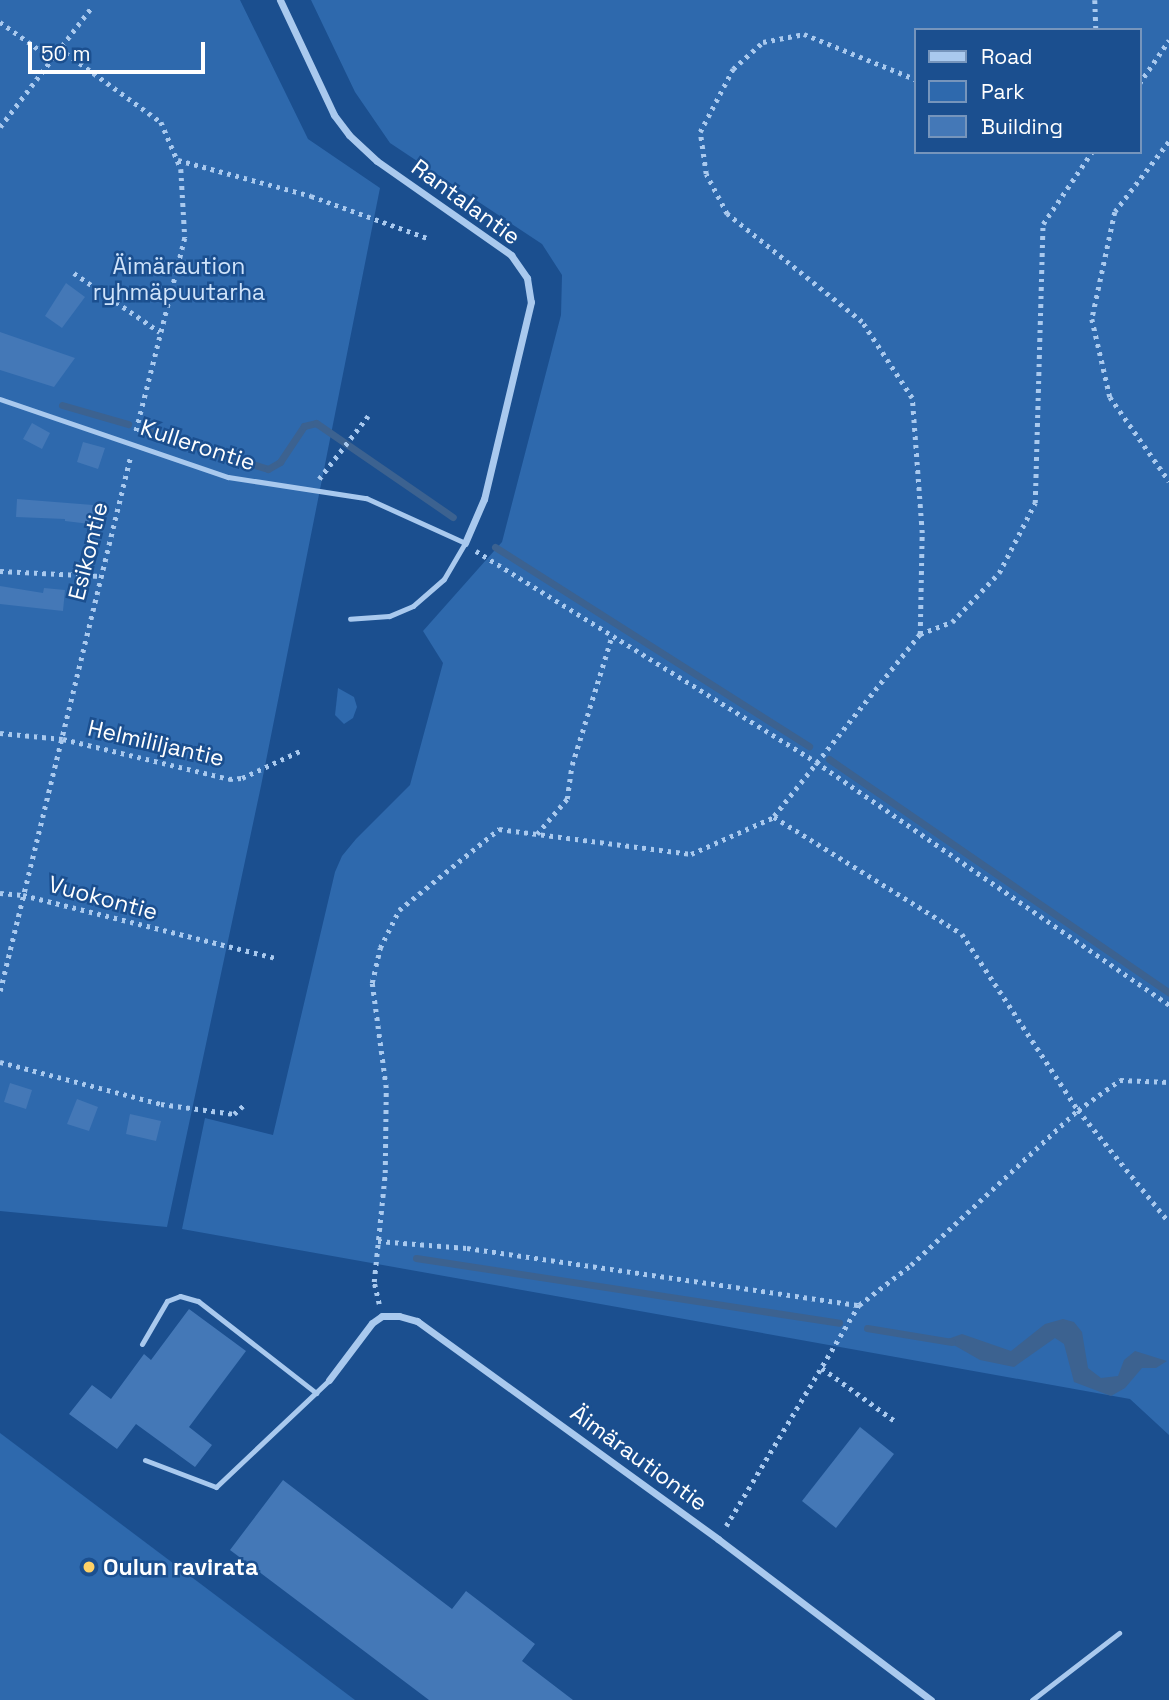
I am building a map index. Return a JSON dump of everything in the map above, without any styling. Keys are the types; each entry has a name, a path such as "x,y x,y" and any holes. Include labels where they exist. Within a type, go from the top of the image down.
{"street":[{"name":"Rantalantie","path":"279,0 334,115 349,135 377,161 511,255 527,278 531,302 484,499 465,543"},
{"path":"330,1380 372,1323 383,1316"},
{"name":"Äimärautiontie","path":"383,1316 399,1316 417,1321 718,1539 931,1700"}],"lane":[{"name":"Kullerontie","path":"0,398 228,477 366,498 465,543"},
{"path":"350,619 389,616 430,595 444,579 465,543"},
{"path":"142,1344 167,1301 180,1296 198,1301 316,1393"},
{"path":"145,1460 216,1487 330,1380"},
{"path":"1032,1700 1119,1633"}],"path":[{"path":"1095,0 1096,28"},
{"path":"0,127 91,8"},
{"path":"0,22 51,58"},
{"path":"914,79 804,34 763,42 733,69 700,132 706,174 727,214 862,322 912,398 922,533 920,634"},
{"path":"1141,80 1169,40"},
{"name":"Esikontie","path":"0,991 185,238 181,169 161,122 59,48"},
{"path":"1169,142 1115,212 1091,318 1110,397 1169,481"},
{"path":"383,1316 374,1282 385,1173 386,1088 372,983 380,948 399,910 499,829 691,854 774,817 920,634 952,622 999,573 1035,503 1043,224 1091,154"},
{"path":"177,160 311,196 430,239"},
{"path":"74,273 160,332"},
{"path":"313,489 354,431 368,416"},
{"path":"465,543 816,762 1169,1005"},
{"path":"0,571 101,576"},
{"path":"537,834 567,799 572,765 612,636"},
{"name":"Helmililjantie","path":"0,733 62,739 229,779 242,778 300,751"},
{"path":"774,817 962,934 1078,1111 1169,1222"},
{"name":"Vuokontie","path":"0,893 23,895 196,941 275,958"},
{"path":"0,1062 161,1104 234,1114 244,1105"},
{"path":"718,1539 859,1305 911,1265 1078,1111 1120,1080 1169,1082"},
{"path":"378,1241 467,1248 859,1305"},
{"path":"822,1368 895,1421"}],"green space":[{"name":"Äimäraution ryhmäpuutarha","path":"0,0 240,0 308,139 380,188 261,786 167,1227 0,1211"},
{"path":"311,0 1169,0 1169,1435 1130,1399 182,1229 205,1118 273,1135 335,872 342,856 356,839 410,785 443,663 423,631 502,542 561,315 562,275 542,244 390,143 355,92"},
{"path":"338,688 354,697 357,707 353,718 344,724 335,715"},
{"name":"Oulun ravirata","path":"0,1433 355,1700 0,1700"}],"shaded area":[{"path":"1063,1319 1074,1322 1082,1332 1088,1368 1101,1378 1118,1376 1124,1360 1135,1351 1167,1361 1156,1368 1142,1368 1125,1388 1111,1396 1074,1382 1064,1344 1055,1338 1014,1367 980,1360 945,1340 962,1334 1011,1351 1045,1324"}],"building":[{"path":"66,283 85,297 62,328 45,316"},
{"path":"0,332 75,358 54,387 0,370"},
{"path":"32,423 50,433 42,449 23,439"},
{"path":"83,442 105,448 98,469 77,462"},
{"path":"17,499 93,505 92,520 90,524 65,519 16,517"},
{"path":"0,586 43,593 44,588 65,590 63,611 0,604"},
{"path":"10,1083 32,1090 26,1109 4,1102"},
{"path":"77,1099 98,1107 89,1131 67,1124"},
{"path":"130,1114 161,1121 156,1141 126,1134"},
{"path":"189,1309 246,1351 189,1427 212,1445 195,1467 136,1424 117,1449 69,1414 92,1385 111,1399 144,1354 151,1360"},
{"path":"860,1427 894,1454 836,1528 802,1501"},
{"path":"283,1480 452,1609 466,1591 535,1644 522,1661 573,1700 429,1700 230,1550"}],"waterway":[{"path":"62,405 128,424"},
{"path":"178,441 268,469 280,462 304,426 316,423 453,517"},
{"path":"147,431 157,434"},
{"path":"495,547 809,746"},
{"path":"829,759 1169,993"},
{"path":"416,1258 839,1323"},
{"path":"867,1328 952,1342"}],"place":[{"name":"Oulun ravirata","path":"89,1567"}]}
